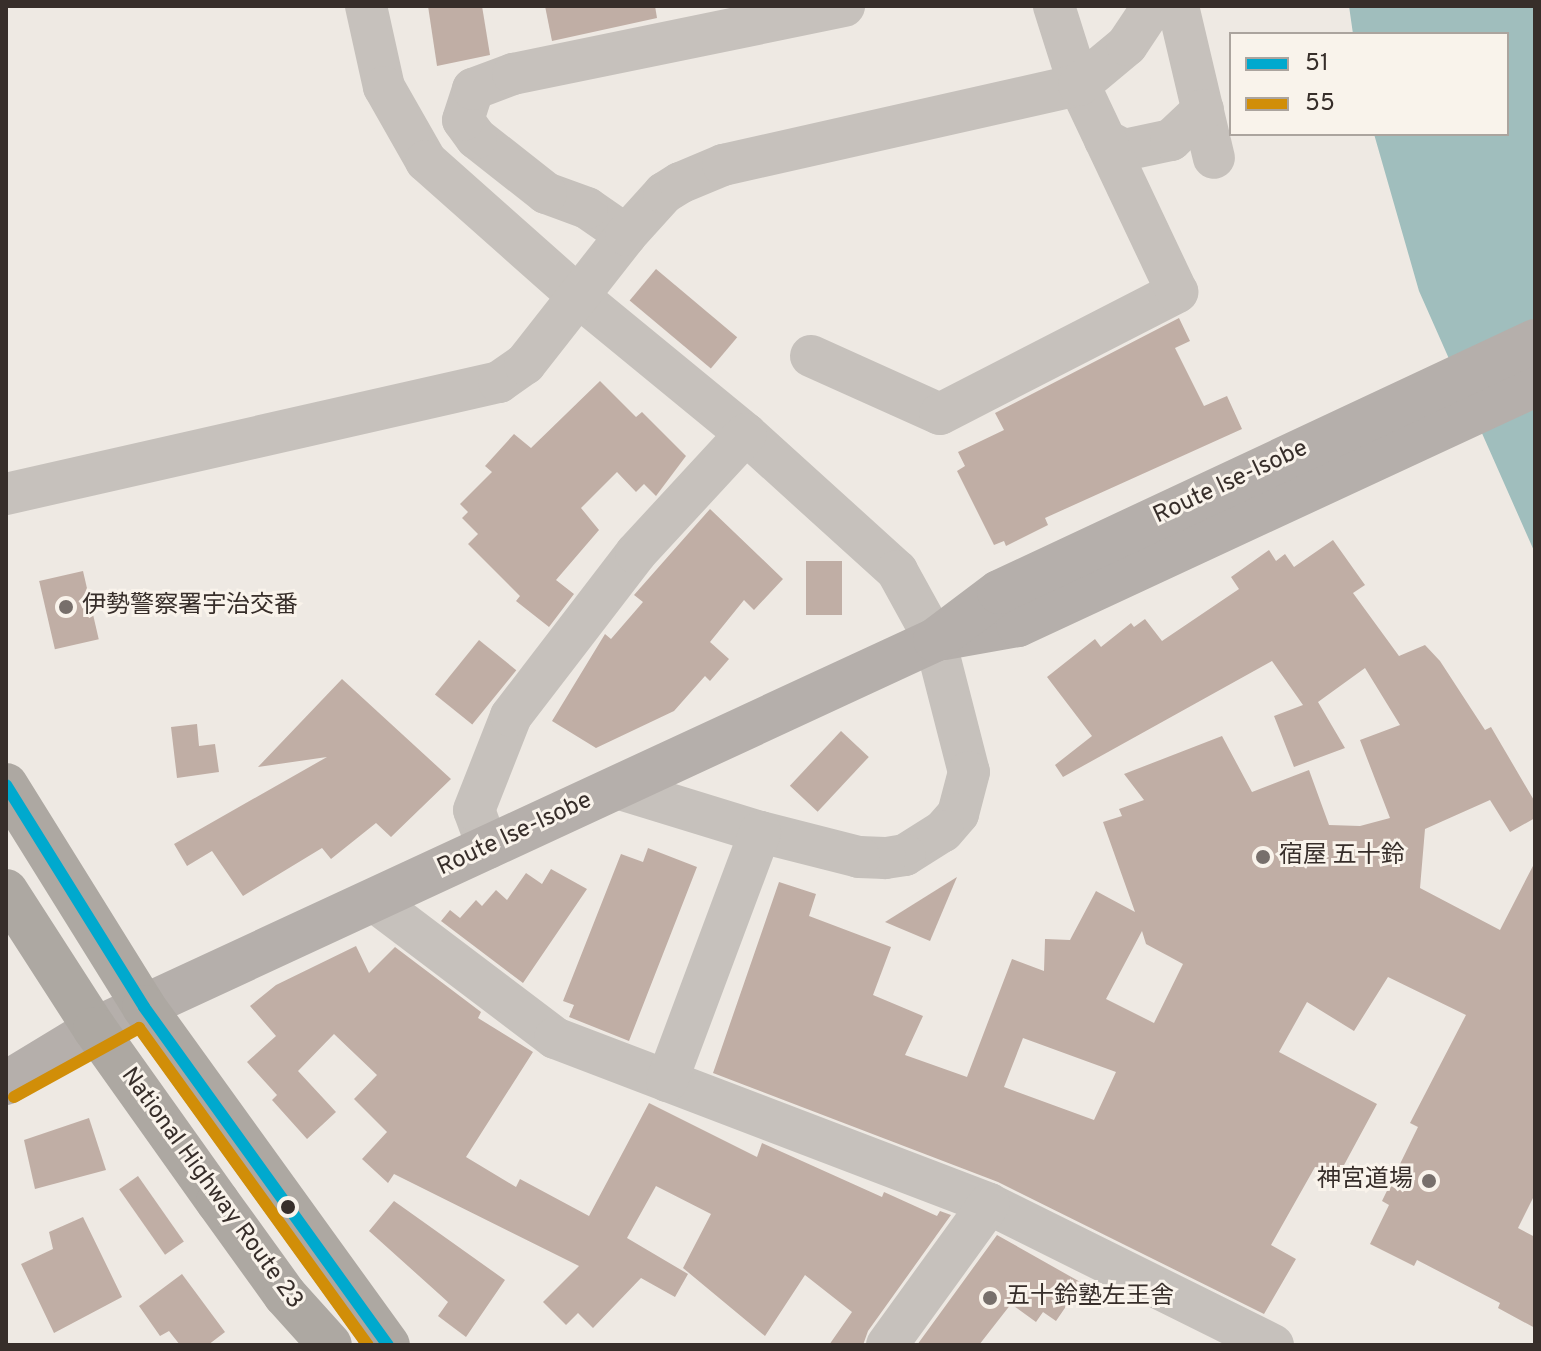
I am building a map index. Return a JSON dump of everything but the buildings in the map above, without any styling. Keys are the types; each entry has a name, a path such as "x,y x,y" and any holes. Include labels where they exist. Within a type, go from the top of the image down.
{"highway":[{"path":"6,785 144,1007 388,1345"},
{"name":"National Highway Route 23","path":"6,891 95,1029 285,1295 330,1345"}],"main road":[{"name":"Route Ise-Isobe","path":"6,1083 95,1029 935,640 1018,625 1318,463 1535,341"},
{"name":"Route Ise-Isobe","path":"1318,463 1535,385"},
{"name":"Route Ise-Isobe","path":"6,1047 95,1029"}],"street":[{"path":"366,6 384,87 426,161 579,297 746,434 897,571 935,640 969,772 958,814 943,831 905,855 885,858 859,857 760,832 617,788"},
{"path":"626,235 587,208 546,193 476,138 463,120 467,97 488,80 730,17 844,6"},
{"path":"811,356 940,414 1177,292 1079,85 1054,6"},
{"path":"6,494 477,390 525,364 626,235 664,193 723,165 1079,85 1127,45 1153,6"},
{"path":"1178,6 1214,158"},
{"path":"1105,140 1124,150 1171,140 1203,110"},
{"path":"488,848 474,810 511,716 636,553 746,434"},
{"path":"667,1081 760,832"},
{"path":"374,901 533,1024 603,1059 989,1204 1273,1345"},
{"path":"887,1345 989,1204"}],"water":[{"path":"1349,6 1535,6 1535,553 1419,291 1375,136 1509,136 1509,32 1353,32"}],"transit line":[{"name":"51","path":"6,785 144,1007 388,1345"},
{"name":"55","path":"14,1097 139,1028 368,1345"}],"place":[{"name":"伊勢警察署宇治交番","path":"66,607"},
{"name":"宿屋 五十鈴","path":"1263,857"},
{"name":"神宮道場","path":"1429,1181"},
{"name":"五十鈴塾左王舎","path":"990,1298"}]}
